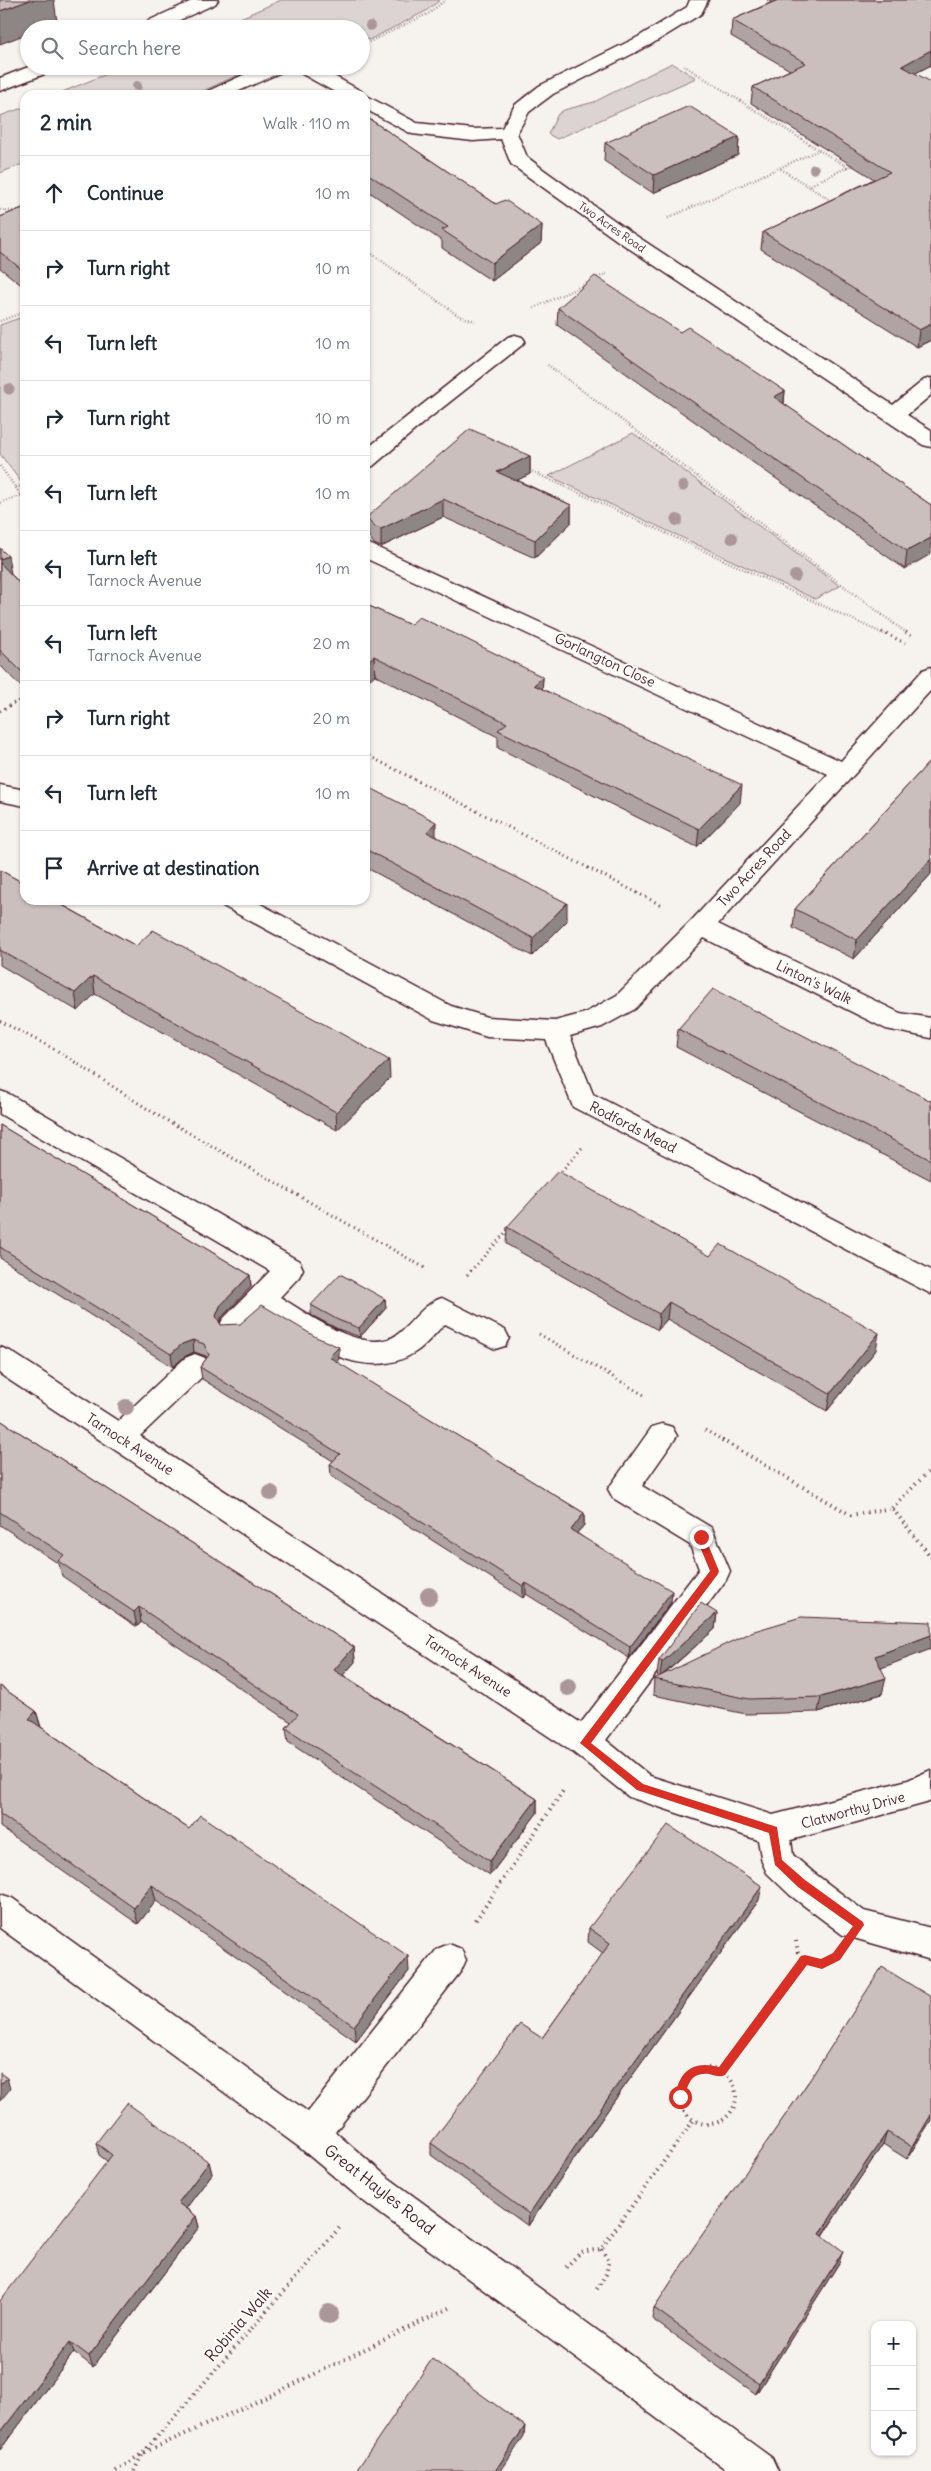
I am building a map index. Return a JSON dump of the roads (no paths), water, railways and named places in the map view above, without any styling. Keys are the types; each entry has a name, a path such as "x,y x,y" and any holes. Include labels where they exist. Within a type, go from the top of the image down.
{"main road":[{"path":"165,20 210,0"},
{"path":"370,104 412,128 472,135 508,133 522,109 546,90 644,41 695,10 699,0"},
{"path":"0,85 25,75"},
{"path":"226,90 259,75"},
{"path":"318,75 345,90"},
{"name":"Two Acres Road","path":"508,133 518,160 650,253 931,440"},
{"path":"370,457 401,429 515,341"},
{"path":"894,415 931,384"},
{"name":"Gorlangton Close","path":"370,551 844,772"},
{"name":"Two Acres Road","path":"555,1031 592,1020 626,1002 701,926 931,675"},
{"path":"0,793 20,797"},
{"path":"241,905 442,1013 487,1026 555,1031"},
{"name":"Linton's Walk","path":"701,926 895,1022 931,1028"},
{"name":"Rodfords Mead","path":"555,1031 582,1100 931,1283"},
{"path":"0,1100 289,1270 233,1327"},
{"path":"260,1299 296,1321 351,1350 380,1354 407,1343 442,1309 495,1338"},
{"name":"Tarnock Avenue","path":"0,1359 588,1746 640,1787 774,1830"},
{"path":"120,1437 195,1366"},
{"path":"588,1746 715,1571 701,1537 622,1488 662,1436"},
{"name":"Clatworthy Drive","path":"774,1830 915,1793 931,1784"},
{"path":"774,1830 778,1862 802,1884 859,1925 931,1944"},
{"name":"Great Hayles Road","path":"0,1909 311,2135 374,2188 759,2471"},
{"path":"311,2135 449,1960"}]}
